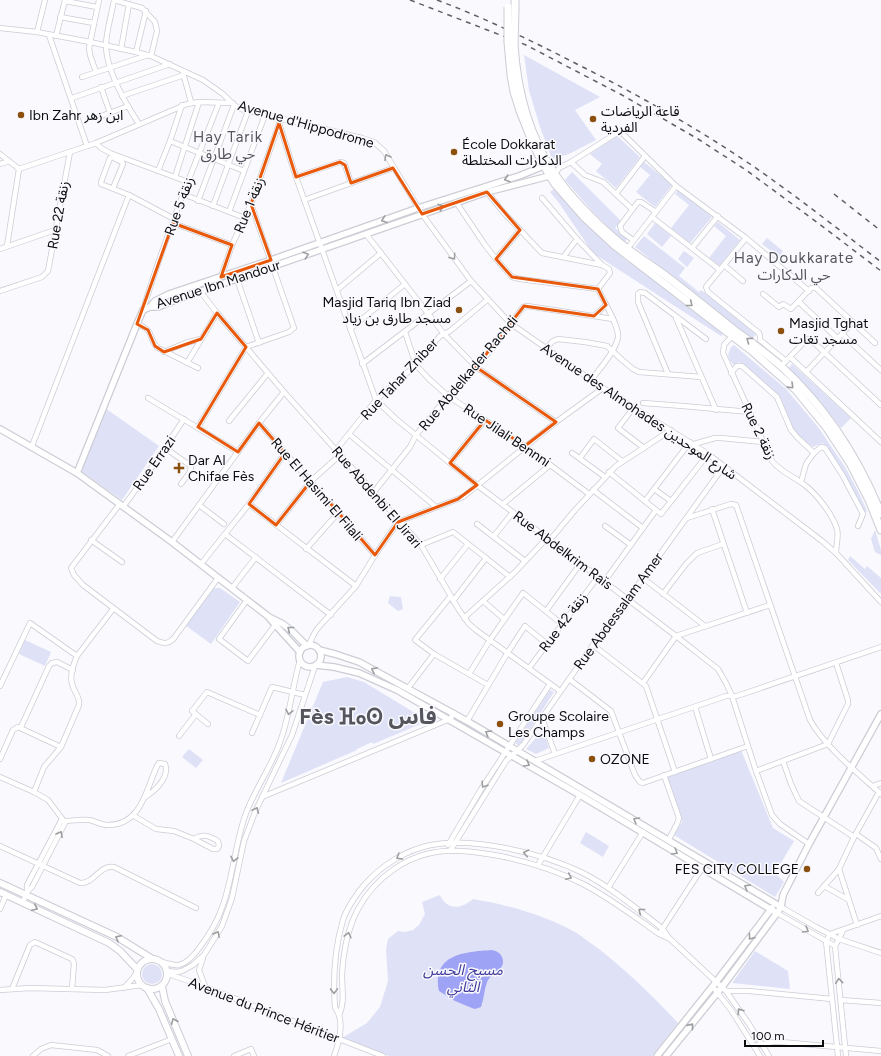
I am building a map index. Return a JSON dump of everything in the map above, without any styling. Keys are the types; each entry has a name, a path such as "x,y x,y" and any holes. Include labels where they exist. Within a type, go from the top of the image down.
{"main road":[{"path":"515,0 511,5 511,75 514,92 532,141 552,175 584,217 624,254 752,351 796,390 815,412 839,446 856,474 869,500 881,530"},
{"path":"552,175 600,225 627,249 786,361 800,385 832,424 864,477 881,514"},
{"path":"0,883 26,893 117,937 152,958 162,962 165,965 167,973 166,981 162,986 156,989 144,987"},
{"path":"0,892 110,943 125,956 137,971 138,980 159,1009 179,1056"},
{"path":"137,971 143,961 152,958"},
{"path":"162,986 167,1006 188,1056"}],"street":[{"path":"37,32 45,0"},
{"path":"56,36 65,0 97,7"},
{"path":"96,72 89,52 99,0"},
{"path":"82,77 110,67 149,56 157,27 155,22 142,8 114,0 106,46 110,67 116,82 122,96 139,124"},
{"path":"121,48 129,4"},
{"path":"136,52 146,12"},
{"path":"60,17 94,23"},
{"name":"Avenue d'Hippodrome","path":"0,28 37,32 136,52 170,64 182,70 214,87 233,104 248,111 265,115 280,121 374,142 384,151 422,214 471,281"},
{"path":"50,35 87,146"},
{"path":"72,98 170,64"},
{"path":"182,70 191,102"},
{"path":"122,96 184,75"},
{"path":"101,87 110,113"},
{"path":"19,169 96,143 191,102 233,104 198,201"},
{"path":"175,177 199,102"},
{"name":"Rue 5 زنقة","path":"77,473 143,310 173,221 218,103"},
{"path":"158,171 182,105"},
{"path":"96,118 128,106"},
{"path":"213,206 248,111"},
{"path":"229,212 265,115"},
{"name":"Rue Abdelkrim Raïs","path":"280,121 296,177 376,400 381,406 477,485 718,669 732,696 768,807 776,820 809,844"},
{"name":"Rue 1 زنقة","path":"221,277 232,245 251,204 280,121"},
{"path":"552,175 559,168 620,131 676,186 746,238 809,291"},
{"path":"170,141 244,171"},
{"path":"96,143 110,153 188,182"},
{"name":"Rue 22 زنقة","path":"0,291 42,276 48,271 68,152"},
{"path":"0,154 19,169"},
{"path":"616,194 645,156"},
{"path":"113,188 123,164 112,157 110,158 100,183 101,184 129,196 173,221 232,245"},
{"path":"0,164 9,161"},
{"path":"296,177 340,162 345,165 351,183"},
{"path":"571,162 585,175 598,179 632,209"},
{"path":"546,165 559,168"},
{"name":"Avenue Ibn Mandour","path":"150,307 155,301 168,294 271,260 418,208 519,176 546,165"},
{"path":"304,200 393,168"},
{"path":"8,246 19,169"},
{"name":"Avenue Ibn Mandour","path":"150,307 158,307 456,202 487,192 552,175"},
{"path":"627,249 676,186"},
{"path":"487,192 542,253 553,256 564,256 604,266"},
{"path":"183,194 245,218"},
{"path":"32,446 129,196"},
{"path":"542,198 577,239 610,270 610,273 598,290"},
{"path":"633,240 622,232 620,228 632,209 639,201 656,212"},
{"path":"456,202 480,239 511,276 520,279 598,290"},
{"path":"198,427 246,347 289,332 294,326 251,204"},
{"path":"692,248 718,216"},
{"path":"652,217 720,270"},
{"path":"496,259 520,230"},
{"path":"0,249 54,231"},
{"path":"366,234 444,334 476,367 556,422"},
{"path":"746,238 706,287 706,291 758,333 760,340 786,361 806,372 881,442"},
{"path":"564,256 577,239"},
{"path":"337,290 381,254"},
{"path":"724,265 743,281"},
{"path":"238,279 259,343"},
{"path":"362,364 471,281"},
{"name":"Avenue des Almohades شارع الموحدين","path":"471,281 487,300 510,323 545,349 603,388 708,454 811,532 836,553 881,602"},
{"path":"350,329 405,284"},
{"path":"762,294 779,307 784,304 791,309 809,291 814,288 819,289 875,343"},
{"path":"592,380 612,350 618,338 618,333 613,319 598,290"},
{"name":"Rue Abdenbi El Jirari","path":"200,291 284,392 398,522 421,545 451,599 469,624 560,691"},
{"path":"668,374 638,302 638,294 640,292 645,293 706,338"},
{"name":"Rue Tahar Zniber","path":"336,450 376,400 416,365 440,336 450,331 487,300"},
{"path":"799,302 837,338"},
{"path":"594,316 606,305"},
{"name":"Rue Abdelkader Rachdi","path":"373,492 410,447 416,435 448,396 476,367 525,306 613,319"},
{"path":"143,310 150,307"},
{"path":"187,363 217,313"},
{"path":"676,317 716,410"},
{"path":"806,372 853,322"},
{"path":"137,324 148,330 155,346 164,352 198,368"},
{"name":"Rue Jilali Bennni","path":"406,332 416,365 448,396 525,446 589,494"},
{"path":"842,334 881,370"},
{"name":"Rue 2 زنقة","path":"732,336 724,345 723,349 725,360 763,442 775,465 801,482 822,502 837,529 838,536 836,553"},
{"path":"164,352 185,343 201,339"},
{"path":"545,349 553,341 558,339 599,344 607,346 633,369 646,373 701,377"},
{"path":"786,361 808,339 810,339 881,405"},
{"path":"731,373 735,367 741,365 770,390 781,404 791,430 814,452"},
{"path":"229,421 268,373"},
{"path":"162,962 174,965 185,962 201,946 217,919 228,889 245,816 280,744 290,710 292,692 300,660 300,652 308,645 315,632 356,586 398,522 463,497 525,446 603,388"},
{"path":"172,542 259,423 284,392"},
{"path":"148,398 238,452"},
{"path":"643,403 750,412"},
{"path":"634,407 618,428 644,448"},
{"name":"Rue Errazi","path":"113,609 79,582 71,570 72,567 91,540 121,506 165,448 184,419"},
{"path":"450,463 485,420"},
{"name":"Rue El Hasimi El Filali","path":"259,423 375,555"},
{"path":"0,428 77,473 172,542 269,617 288,628 308,645 319,650 359,662 408,688 454,713 669,839 778,905 839,939 881,953"},
{"path":"464,618 510,577 549,539 609,472 671,430"},
{"path":"349,434 436,507"},
{"path":"645,501 692,443 715,438 763,442"},
{"path":"580,458 594,439 622,462"},
{"path":"801,482 806,464 814,452 821,447 825,448 844,476 863,514 858,526"},
{"path":"165,448 191,466 190,472 181,484"},
{"path":"201,564 249,504 285,453"},
{"path":"572,453 605,477"},
{"path":"609,472 661,514 708,454"},
{"path":"276,525 311,481 340,455"},
{"path":"503,504 550,465"},
{"name":"Rue Abdessalam Amer","path":"450,851 506,761 518,751 593,645 724,466"},
{"path":"654,489 671,501"},
{"path":"593,490 644,528"},
{"path":"249,504 356,586"},
{"path":"687,518 731,504 736,505 810,720 828,744 880,793 855,836 839,868 818,893"},
{"path":"199,505 224,524"},
{"path":"604,582 656,510"},
{"path":"712,510 747,612"},
{"path":"494,536 513,512"},
{"path":"306,549 338,513"},
{"path":"477,524 525,561"},
{"path":"605,526 631,545"},
{"path":"421,545 453,532 510,577"},
{"path":"224,534 331,615"},
{"path":"91,540 122,562"},
{"path":"440,579 468,544"},
{"path":"663,594 693,556 701,551 724,544"},
{"path":"232,588 256,557"},
{"path":"486,558 416,640 434,654 488,685"},
{"path":"546,611 580,564"},
{"name":"Rue 42 زنقة","path":"529,668 598,577"},
{"path":"34,792 44,767 61,747 79,706 79,698 72,684 74,664 77,656 113,609 157,641 168,643 174,638 218,578"},
{"path":"643,578 705,626"},
{"path":"470,674 490,640 523,593 562,624"},
{"path":"247,600 220,639 248,661 275,624"},
{"path":"483,601 504,619"},
{"path":"643,683 676,636 770,605"},
{"path":"269,617 300,652"},
{"path":"0,686 30,623 77,656"},
{"path":"467,721 525,626 547,644"},
{"path":"593,645 646,686 675,772"},
{"path":"536,761 726,696 737,696 881,647"},
{"path":"205,986 199,970 201,962 216,937 227,913 236,881 244,841 255,812 292,735 305,695 320,658 319,650"},
{"path":"408,688 434,654"},
{"path":"300,660 302,664 307,666 334,667 359,673 398,690 580,795 835,946"},
{"path":"21,727 49,666 52,663 58,662 73,670"},
{"path":"756,770 828,744 848,704 836,662"},
{"path":"569,679 611,711 638,781 643,783 748,746"},
{"path":"444,851 480,791 550,684"},
{"path":"252,733 272,687 305,695"},
{"path":"208,724 192,711 207,692 260,715"},
{"path":"694,707 711,759"},
{"path":"262,797 316,776 450,719 454,713"},
{"path":"178,736 196,714"},
{"path":"663,1049 667,1055 722,990 778,913 778,905 809,844 881,714"},
{"path":"542,718 555,754"},
{"path":"0,759 13,730 21,727 61,747"},
{"path":"783,761 799,801 823,818 873,845 881,858"},
{"path":"64,820 87,820 107,825 123,821 134,816 145,797 157,766 159,763 165,764 166,770 157,788 145,797"},
{"path":"664,775 679,818 669,839"},
{"path":"0,777 48,800 64,820"},
{"path":"873,786 881,783"},
{"path":"538,865 580,795"},
{"path":"134,816 156,829 174,831 194,838 213,849 217,849 219,846 218,841 208,836 194,838"},
{"path":"23,902 26,893 32,887 40,865 64,820"},
{"path":"608,888 643,832"},
{"path":"334,1056 340,1040 339,1015 335,1007 334,969 337,944 344,918 358,893 368,880 387,865 404,854 420,848 449,843 491,846 543,857 583,873 608,888 663,929 669,938 736,1004 769,1056"},
{"path":"0,846 82,883 91,880 104,868 114,867 196,908"},
{"path":"339,1015 343,1007 342,971 348,937 356,914 366,896 378,881 398,866 410,860 430,854 444,851 488,854 538,865 584,884 659,934 669,938"},
{"path":"659,934 702,868"},
{"path":"839,868 857,925"},
{"path":"824,886 849,900"},
{"path":"0,909 6,895"},
{"path":"657,1056 715,984 771,909 778,905"},
{"path":"838,1056 826,941 830,934 881,916"},
{"path":"843,930 835,946 846,1056"},
{"path":"12,989 30,945 35,942 72,959 74,963 72,989"},
{"path":"167,973 186,969 204,956"},
{"path":"334,969 342,971"},
{"path":"124,988 134,978 137,971"},
{"name":"Avenue du Prince Héritier","path":"167,973 205,986 383,1056"},
{"path":"0,990 104,990 144,987"},
{"path":"722,990 749,991 832,999"},
{"path":"722,990 760,1056"},
{"path":"841,1000 881,1003"},
{"path":"128,1056 172,1039"},
{"path":"754,1046 781,1042 881,1051"},
{"path":"33,1056 41,1049 51,1045 97,1050 108,1056"},
{"path":"234,1056 251,1049 254,1056"},
{"path":"97,1050 97,1056"}],"highlighted area":[{"path":"279,123 296,177 340,162 345,165 351,183 393,168 422,214 487,192 520,230 496,259 512,277 598,289 606,305 594,316 524,306 476,367 556,422 525,446 485,420 450,463 477,485 458,499 398,522 375,555 311,481 276,525 249,504 285,453 259,423 238,452 198,427 246,347 217,313 201,339 164,352 155,346 148,330 137,324 173,223 232,245 221,277 271,260 251,204"}],"shaded area":[{"path":"524,55 600,97 575,110 596,140 569,154 552,159 540,127 529,90"},
{"path":"617,136 640,157 616,188 596,171 602,164 590,154"},
{"path":"643,161 672,185 655,207 636,192 650,175 639,166"},
{"path":"572,172 621,221 615,228 627,239 624,243 593,212 565,180"},
{"path":"558,186 613,249 628,262 642,268 725,332 721,336 593,253 550,192"},
{"path":"678,190 712,217 690,243 671,228 689,205 675,194"},
{"path":"718,222 740,240 719,266 709,258 726,236 714,226"},
{"path":"655,223 671,236 662,247 647,234"},
{"path":"644,236 685,268 679,276 699,292 701,290 757,333 752,339 635,247"},
{"path":"767,238 783,251 779,257 762,244"},
{"path":"684,251 694,258 687,267 678,259"},
{"path":"734,345 786,389 818,427 845,467 867,511 865,512 837,462 823,443 813,447 796,435 779,396 739,362 734,365 730,361 728,355 731,347"},
{"path":"792,364 851,418 841,428 821,402 789,368"},
{"path":"105,408 159,446 122,500 81,471"},
{"path":"875,530 881,555 875,552 871,539"},
{"path":"850,556 865,569 867,566 881,578 881,594 848,560"},
{"path":"220,588 240,602 211,644 185,625 210,590"},
{"path":"390,596 401,597 403,609 398,611 388,603"},
{"path":"25,640 51,652 45,666 19,654"},
{"path":"347,677 364,682 428,721 373,744 372,742 281,783 323,682"},
{"path":"550,690 554,692 519,746 515,743"},
{"path":"543,730 549,748 536,754 526,749"},
{"path":"189,749 203,760 196,768 182,757"},
{"path":"741,750 773,828 794,841 775,873 784,882 775,897 674,835 682,822 666,776"},
{"path":"586,832 609,846 603,857 580,843"},
{"path":"440,895 447,904 451,906 455,907 464,905 473,899 486,901 538,916 575,932 628,973 678,1023 652,1056 389,1056 342,1038 367,1023 380,1007 388,981 386,949 388,939 398,931 405,932 413,930 419,925 425,914 422,902"},
{"path":"755,951 788,971 790,989 732,983"},
{"path":"152,964 159,967 162,974 159,981 152,984 145,981 142,974 145,967"}],"water":[{"name":"مسبح الحسن الثاني","path":"492,950 498,952 503,961 501,968 487,982 481,1007 475,1009 472,1008 455,1001 439,991 438,979 440,969 445,962 452,957 461,954"}],"railway":[{"path":"410,0 526,45 622,95 698,139 746,170 881,271"},
{"path":"437,0 537,44 615,84 684,122 767,176 881,262"},
{"path":"834,194 881,231"}],"place":[{"name":"Ibn Zahr ابن زهر","path":"21,115"},
{"name":"قاعة الرياضات الفردية","path":"593,119"},
{"name":"École Dokkarat الدكارات المختلطة","path":"454,152"},
{"name":"Masjid Tariq Ibn Ziad مسجد طارق بن زياد","path":"459,310"},
{"name":"Masjid Tghat مسجد تغات","path":"781,331"},
{"name":"Dar Al Chifae Fès","path":"179,468"},
{"name":"Groupe Scolaire Les Champs","path":"500,724"},
{"name":"OZONE","path":"592,759"},
{"name":"FES CITY COLLEGE","path":"807,869"}],"district":[{"name":"Hay Tarik حي طارق","path":"228,146"},
{"name":"Hay Doukkarate حي الدكارات","path":"794,266"},
{"name":"Fès ⴼⴰⵙ فاس","path":"368,716"}]}
